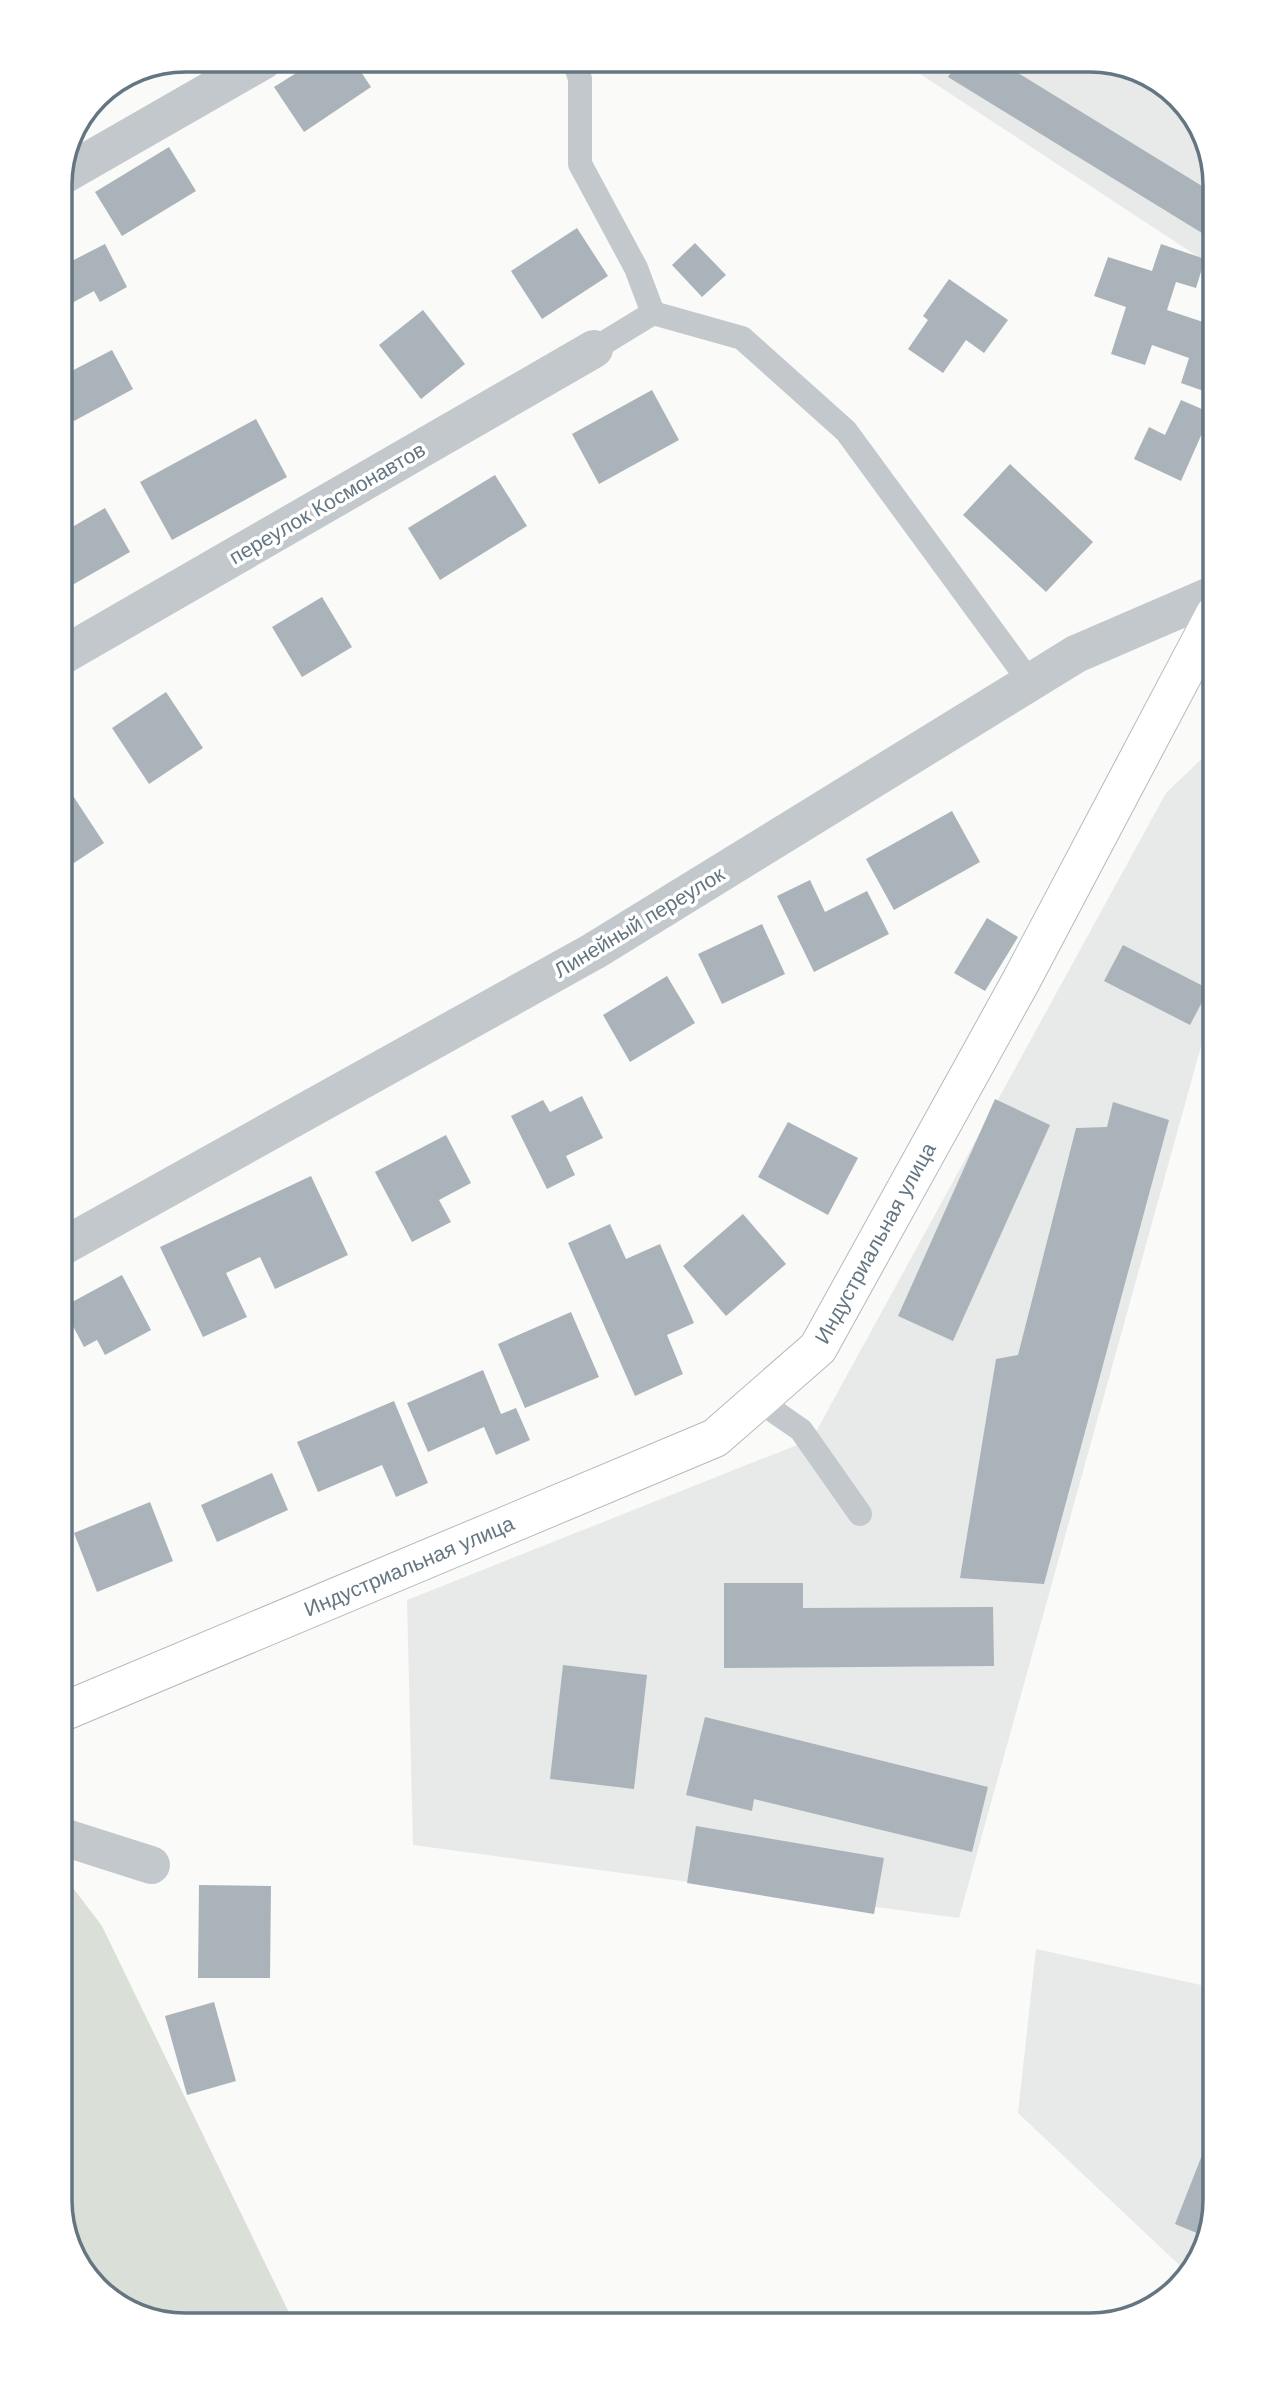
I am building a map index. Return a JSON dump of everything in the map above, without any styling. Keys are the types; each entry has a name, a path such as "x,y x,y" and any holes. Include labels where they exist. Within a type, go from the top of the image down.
{"street":[{"path":"73,169 243,72"},
{"name":"переулок Космонавтов","path":"72,650 594,349"},
{"name":"Линейный переулок","path":"72,1241 594,951 1076,654 1203,600"},
{"name":"Индустриальная улица","path":"72,1708 715,1438 818,1348 1021,981 1203,638"},
{"path":"72,1840 151,1866"}],"lane":[{"path":"578,72 580,164 636,268 653,313"},
{"path":"594,349 653,313 742,338 846,431 1030,682"},
{"path":"758,1400 801,1430 860,1514"}],"shaded area":[{"path":"917,72 1098,72 1133,80 1147,87 1180,116 1195,142 1203,185 1203,260"},
{"path":"1203,758 1203,1039 959,1918 413,1845 407,1600 812,1439 1166,793"},
{"path":"72,1887 102,1926 289,2313 177,2313 149,2307 135,2302 105,2280 95,2269 80,2243 72,2200"},
{"path":"1036,1949 1203,1985 1202,2215 1192,2250 1181,2267 1018,2113"}],"building":[{"path":"298,72 361,72 371,87 304,132 274,87"},
{"path":"951,72 1017,72 1203,187 1203,234 948,77"},
{"path":"169,147 196,191 122,236 95,192"},
{"path":"577,228 608,276 542,319 511,271"},
{"path":"695,243 726,275 702,297 672,265"},
{"path":"105,244 127,287 100,302 94,291 72,303 72,261"},
{"path":"1161,244 1203,258 1196,288 1176,282 1167,310 1203,322 1203,391 1181,383 1189,358 1152,345 1145,365 1111,354 1126,307 1094,296 1108,257 1152,271"},
{"path":"949,279 1008,320 984,353 966,340 943,373 908,349 928,320 923,316"},
{"path":"423,310 465,364 421,399 379,345"},
{"path":"112,350 133,389 74,421 72,371"},
{"path":"652,390 679,440 599,484 572,434"},
{"path":"1181,400 1203,410 1203,431 1181,481 1134,459 1149,427 1165,435"},
{"path":"256,419 287,477 172,540 140,482"},
{"path":"1010,464 1093,542 1046,592 963,515"},
{"path":"495,475 527,526 440,580 408,528"},
{"path":"105,508 130,552 72,585 72,527"},
{"path":"322,597 352,647 302,677 272,627"},
{"path":"166,692 203,748 149,784 112,728"},
{"path":"72,794 104,843 74,863 72,860"},
{"path":"952,811 980,862 894,910 866,859"},
{"path":"810,880 825,912 867,891 889,934 814,972 777,896"},
{"path":"987,918 1018,937 985,991 954,973"},
{"path":"762,924 785,974 722,1004 698,954"},
{"path":"1123,945 1203,986 1203,1000 1190,1025 1104,981"},
{"path":"667,976 695,1023 630,1062 603,1015"},
{"path":"582,1096 603,1138 566,1156 575,1175 547,1189 511,1116 543,1100 550,1112"},
{"path":"995,1099 1050,1125 953,1341 898,1316"},
{"path":"1113,1102 1169,1120 1044,1584 960,1578 996,1359 1018,1355 1076,1128 1107,1127"},
{"path":"788,1122 858,1158 828,1215 758,1177"},
{"path":"446,1135 471,1183 439,1200 451,1222 412,1242 375,1172"},
{"path":"311,1176 348,1255 275,1289 260,1257 226,1273 247,1317 203,1337 160,1247"},
{"path":"743,1214 786,1264 726,1316 683,1266"},
{"path":"610,1224 626,1259 660,1244 694,1323 667,1335 683,1374 635,1396 568,1243"},
{"path":"122,1275 151,1330 105,1355 97,1340 84,1347 72,1324 72,1302"},
{"path":"571,1312 599,1377 525,1408 498,1344"},
{"path":"483,1370 501,1414 516,1408 530,1440 496,1455 484,1427 428,1452 407,1403"},
{"path":"394,1401 428,1483 396,1497 382,1465 318,1492 297,1442"},
{"path":"272,1473 288,1510 217,1542 201,1505"},
{"path":"150,1502 173,1561 97,1592 74,1533"},
{"path":"724,1583 803,1583 803,1608 993,1607 994,1666 724,1668"},
{"path":"563,1665 647,1675 634,1789 550,1779"},
{"path":"705,1717 988,1787 972,1852 754,1799 752,1811 686,1795"},
{"path":"696,1826 884,1858 874,1914 687,1883"},
{"path":"199,1885 271,1886 270,1978 198,1978"},
{"path":"214,2002 236,2081 187,2095 165,2016"},
{"path":"1203,2153 1202,2215 1198,2233 1175,2224"}]}
